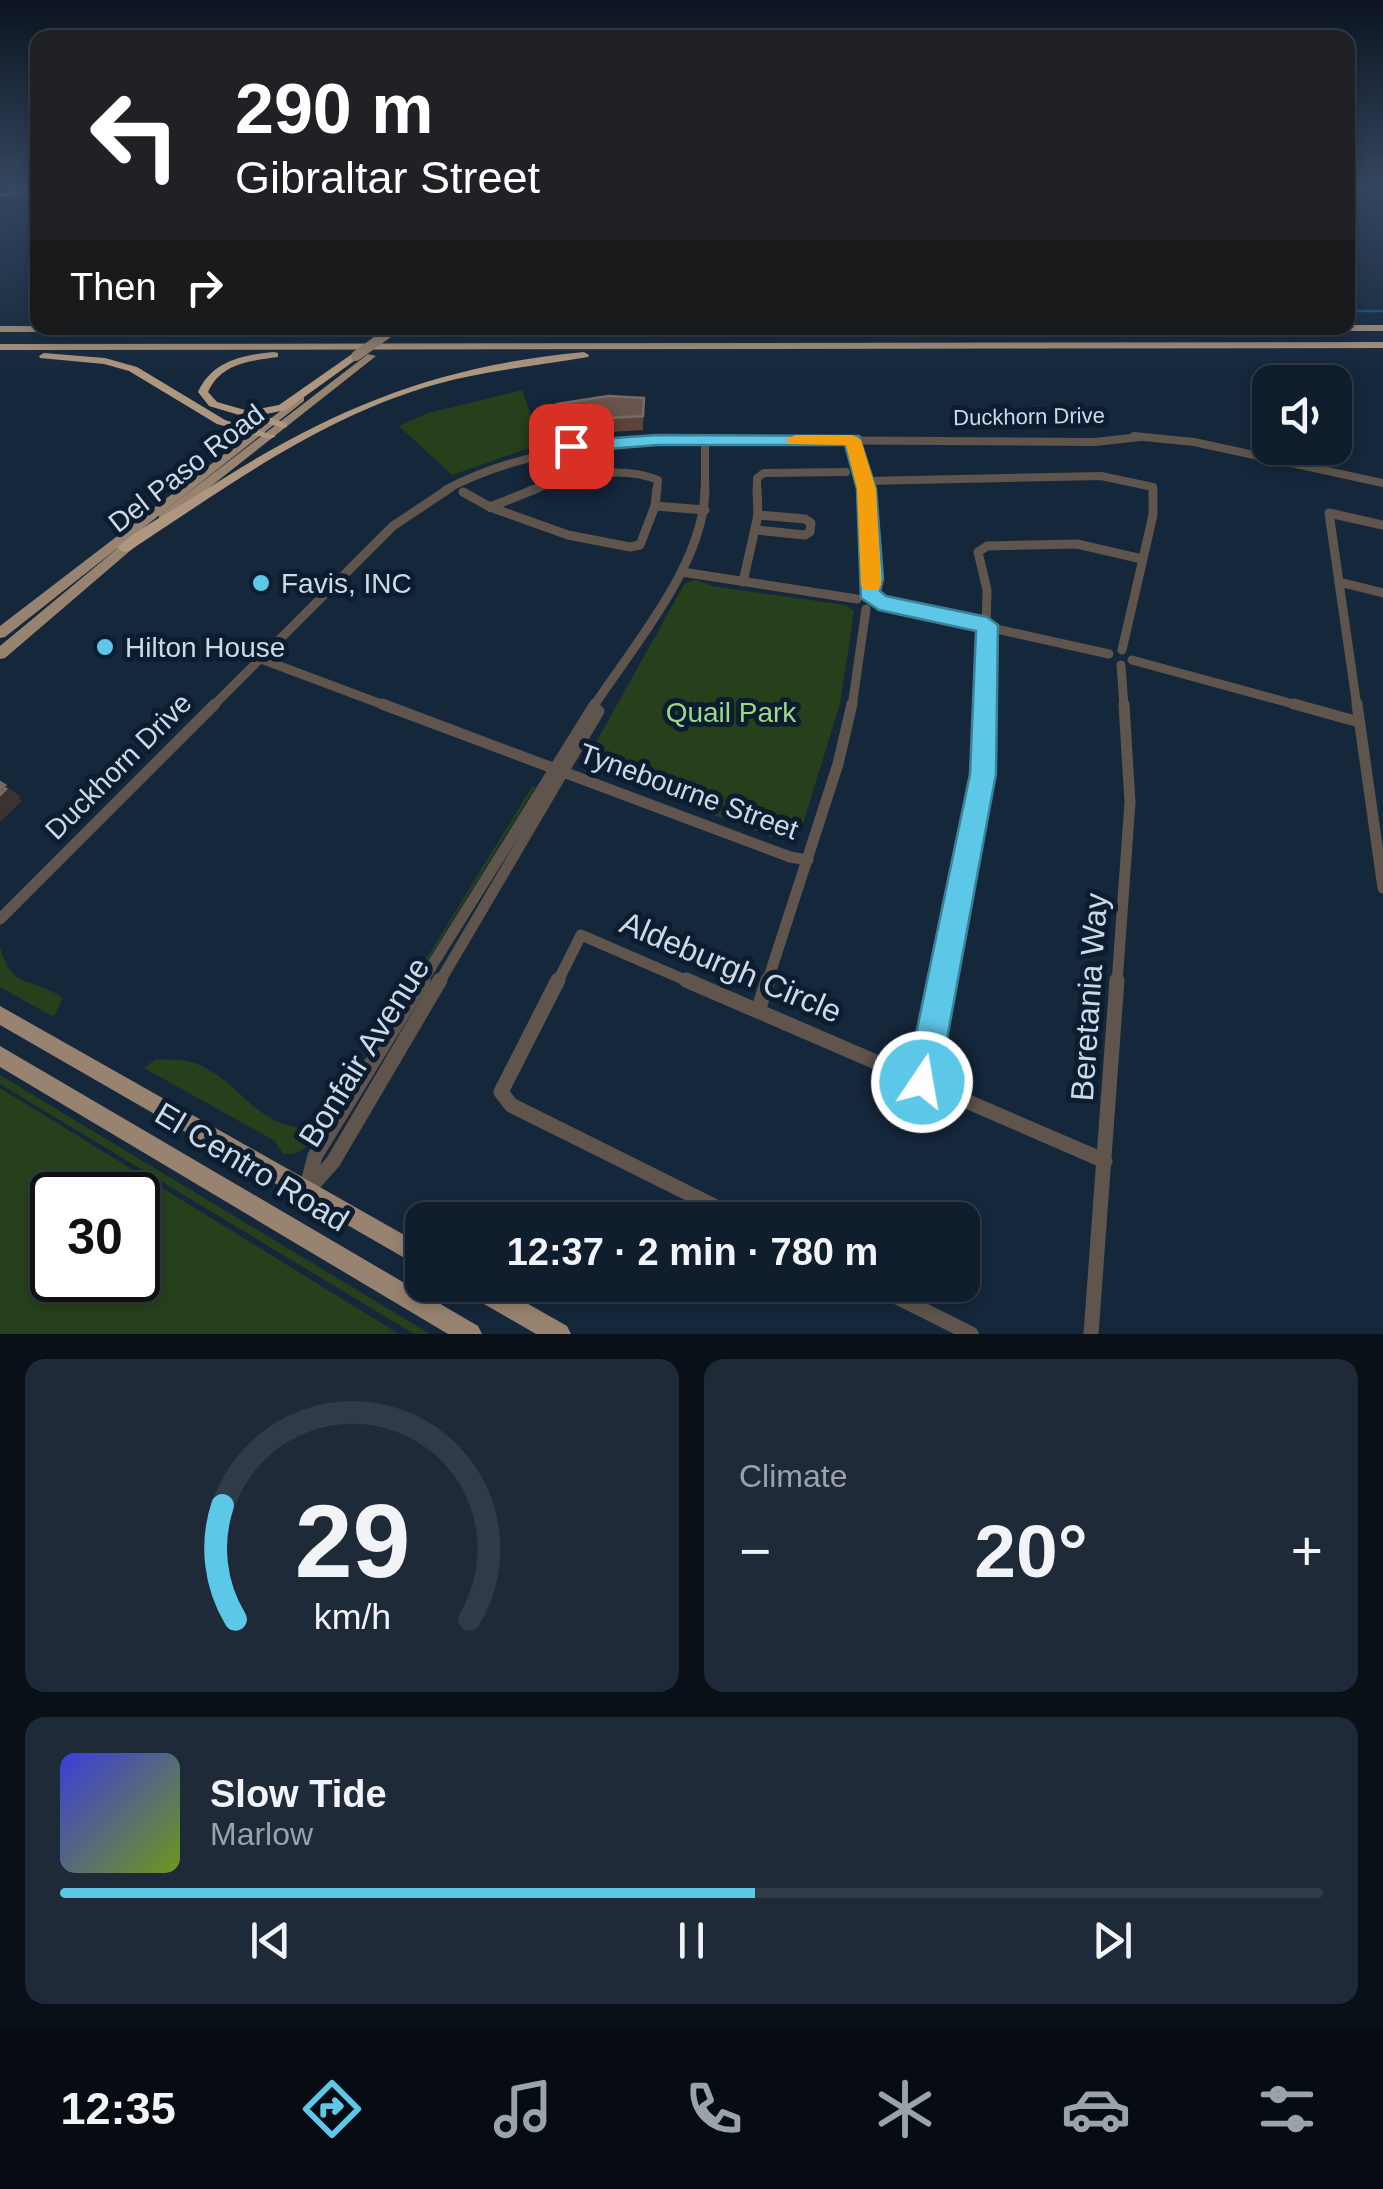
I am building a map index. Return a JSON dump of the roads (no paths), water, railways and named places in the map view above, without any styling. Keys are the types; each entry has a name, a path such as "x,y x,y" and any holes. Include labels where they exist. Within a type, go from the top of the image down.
{"highway":[{"path":"1355,328 1383,328"},
{"path":"0,330 30,330"},
{"path":"0,350 1383,345"},
{"path":"277,423 206,401 203,392 214,374 234,362 269,355 433,346"},
{"path":"124,548 284,445 348,413 426,384 494,367 561,357 815,346"},
{"path":"0,350 119,364 146,375 220,422 263,434"},
{"path":"233,411 282,408 356,356"}],"main road":[{"name":"Del Paso Road","path":"0,633 263,434 385,335"},
{"name":"Del Paso Road","path":"277,423 399,335"},
{"name":"Del Paso Road","path":"0,654 263,434"},
{"name":"El Centro Road","path":"0,1016 405,1247"},
{"name":"El Centro Road","path":"0,1056 470,1334"},
{"path":"503,1302 560,1334"}],"street":[{"name":"Duckhorn Drive","path":"0,919 393,526 446,488 483,470 534,453 627,442 1140,436 1194,442 1383,483"},
{"path":"758,1011 851,712 862,604 872,579 865,481 853,440"},
{"name":"Bonfair Avenue","path":"306,1191 332,1162 559,770 682,572 705,510 705,442"},
{"path":"743,582 756,530 758,478 764,474 846,472"},
{"path":"463,492 488,508 630,547 640,545 655,506 658,480 650,474 590,475 554,482 488,508"},
{"name":"Beretania Way","path":"865,481 1101,476 1141,482 1153,487 1156,493 1121,657 1130,802 1091,1334"},
{"path":"655,506 705,510"},
{"path":"1383,525 1329,513 1383,888"},
{"path":"756,530 805,535 810,532 811,522 805,519 758,516"},
{"path":"922,1082 983,774 987,590 980,547 1078,544 1142,559"},
{"path":"682,572 862,604 879,603 987,625 1359,722"},
{"path":"1339,582 1383,593"},
{"path":"868,593 879,603"},
{"name":"Tynebourne Street","path":"260,659 790,857 808,860"},
{"path":"1370,794 1383,800"},
{"name":"Aldeburgh Circle","path":"706,1202 510,1105 501,1092 581,935 1104,1161"},
{"path":"907,1302 971,1334"}],"waterway":[{"path":"1355,311 1383,311"}],"place":[{"name":"Favis, INC","path":"261,583"},
{"name":"Hilton House","path":"105,647"}],"park label":[{"name":"Quail Park","path":"731,712"}]}
